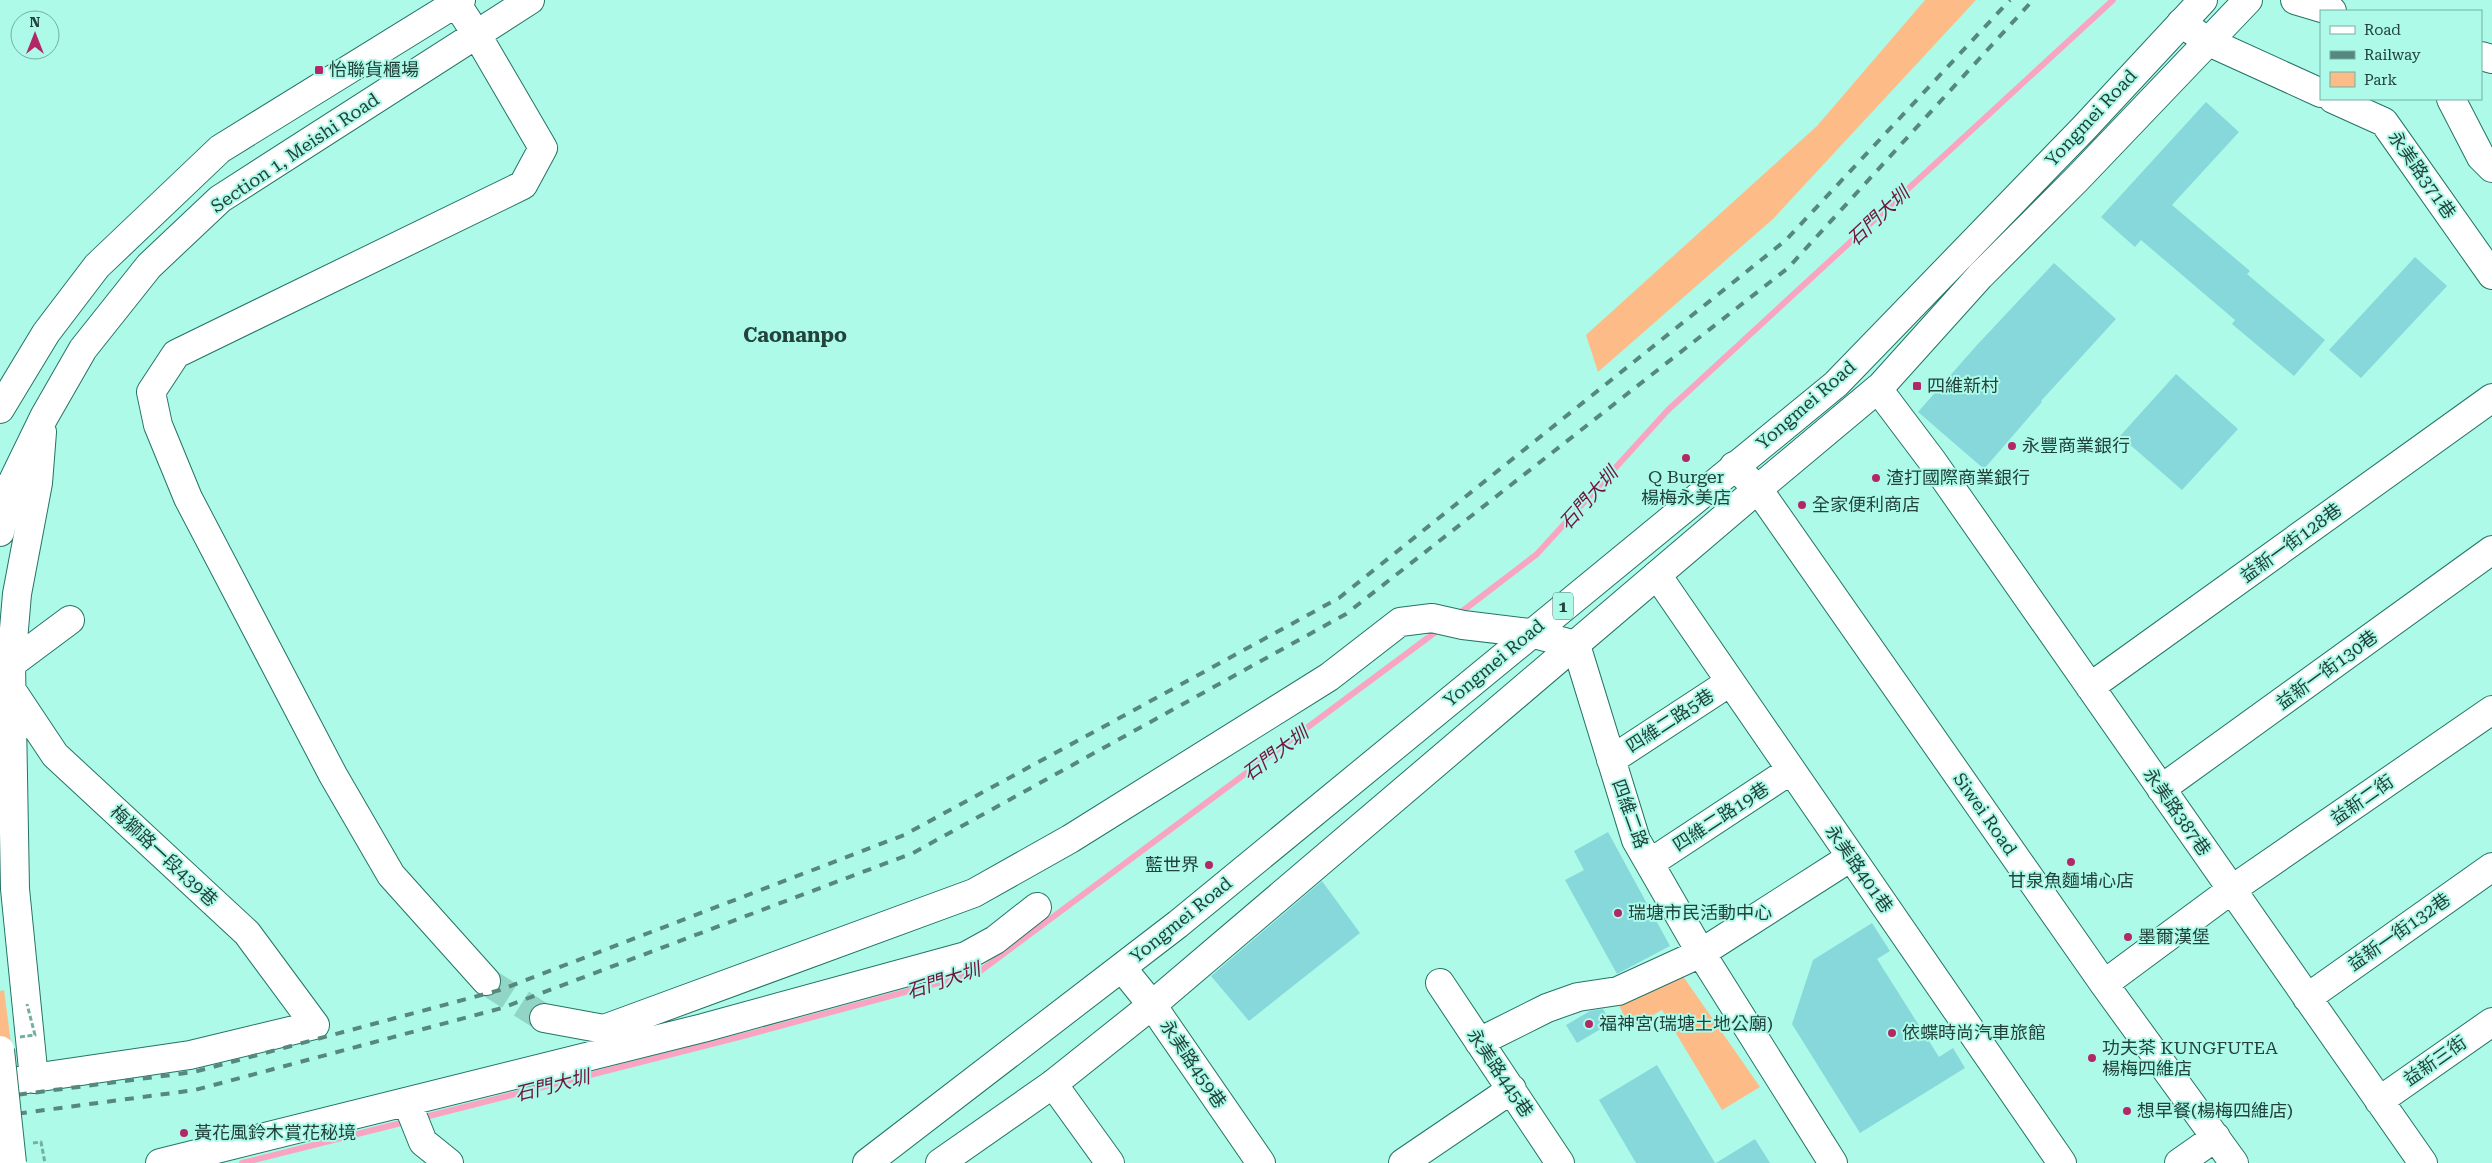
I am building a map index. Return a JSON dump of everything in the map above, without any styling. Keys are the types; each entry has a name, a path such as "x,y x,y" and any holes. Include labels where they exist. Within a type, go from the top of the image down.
{"street":[{"name":"Section 1, Meishi Road","path":"0,532 10,487 44,417 83,349 149,266 220,199 530,0"},
{"name":"Yongmei Road","path":"873,1161 1178,924 1530,633 1836,384 2084,128 2203,0"},
{"name":"Yongmei Road","path":"940,1163 1054,1084 1152,1004 1656,575 1878,390 1980,276 2248,0"},
{"path":"2295,0 2329,10"},
{"path":"0,409 46,333 97,266 220,149 458,2 542,148 523,185 176,354 151,392 158,425 188,498 338,783 391,875 486,981"},
{"path":"2181,23 2209,42 2320,93"},
{"name":"永美路371巷","path":"2335,100 2384,122 2492,275"},
{"path":"2452,100 2481,157 2492,168"},
{"name":"永美路387巷","path":"1878,390 1933,462 2422,1163"},
{"name":"益新一街128巷","path":"2090,687 2492,398"},
{"name":"Section 1, Meishi Road","path":"34,1080 16,889 11,676 17,594 38,483 44,417"},
{"name":"Siwei Road","path":"1734,466 1758,489 2104,984 2234,1163"},
{"name":"益新一街130巷","path":"2161,789 2492,550"},
{"name":"永美路401巷","path":"1656,575 2062,1163"},
{"path":"544,1018 604,1029 974,893 1070,839 1329,677 1400,622 1432,618 1451,623 1530,633 1576,645"},
{"path":"11,676 70,620"},
{"name":"四維二路","path":"1576,645 1636,840 1701,952 1833,1163"},
{"name":"梅獅路一段439巷","path":"11,676 55,755 247,934 315,1025 190,1055 34,1080"},
{"name":"四維二路5巷","path":"1611,760 1730,682"},
{"name":"益新二街","path":"2104,984 2231,890 2492,710"},
{"name":"四維二路19巷","path":"1650,863 1791,770"},
{"path":"1479,1042 1547,1008 1578,997 1618,991 1701,952 1851,857"},
{"name":"益新一街132巷","path":"2307,998 2492,866"},
{"path":"160,1163 412,1114 703,1028 966,956 995,940 1037,907"},
{"name":"永美路459巷","path":"1122,968 1152,1004 1261,1163"},
{"name":"永美路445巷","path":"1440,983 1560,1163"},
{"name":"益新三街","path":"2379,1101 2492,1022"},
{"path":"8,1043 20,1153"},
{"path":"0,1084 34,1080"},
{"path":"1054,1084 1110,1163"},
{"path":"1403,1163 1512,1089"},
{"path":"412,1114 423,1142 449,1163"},
{"path":"2179,1163 2216,1137"}],"path":[{"path":"8,1043 35,1035 26,1004"},
{"path":"20,1153 41,1142 45,1163"}],"green space":[{"path":"1925,0 1976,0 1773,219 1598,372 1586,335 1817,126"},
{"path":"1678,969 1760,1087 1722,1110 1662,1010 1630,1028 1619,1005"},
{"path":"4,990 13,1059 0,1060 0,991"}],"building":[{"path":"2206,102 2239,132 2172,205 2250,271 2247,274 2325,340 2294,376 2232,324 2235,320 2141,240 2135,247 2101,217"},
{"path":"2415,257 2447,286 2361,378 2329,350"},
{"path":"2054,263 2116,319 2041,401 1984,469 1918,412 1977,345"},
{"path":"2176,374 2238,429 2182,490 2120,436"},
{"name":"瑞塘市民活動中心","path":"1608,832 1670,946 1617,974 1565,880 1584,870 1574,851"},
{"path":"1322,881 1360,933 1249,1021 1211,976"},
{"name":"依蝶時尚汽車旅館","path":"1872,923 1890,951 1877,959 1939,1057 1953,1048 1965,1068 1860,1133 1792,1024 1813,960"},
{"name":"福神宮(瑞塘土地公廟)","path":"1603,1009 1611,1023 1577,1043 1566,1025 1590,1011"},
{"path":"1657,1065 1715,1163 1636,1163 1599,1100"},
{"path":"1755,1139 1770,1163 1716,1163"}],"waterway":[{"name":"石門大圳","path":"1456,616 1537,554 1668,410 2113,0"},
{"name":"石門大圳","path":"421,1118 743,1036 979,972 1441,628"},
{"name":"石門大圳","path":"242,1163 409,1121"}],"tunnel":[{"path":"486,981 544,1018"}],"railway":[{"path":"0,1097 194,1072 500,990 904,835 1125,715 1339,598 1786,240 2010,0"},
{"path":"0,1116 195,1090 502,1008 913,853 1346,614 1788,268 2033,0"}],"place":[{"name":"怡聯貨櫃場","path":"319,70"},
{"name":"四維新村","path":"1917,386"},
{"name":"永豐商業銀行","path":"2012,446"},
{"name":"Q Burger 楊梅永美店","path":"1686,458"},
{"name":"渣打國際商業銀行","path":"1876,478"},
{"name":"全家便利商店","path":"1802,505"},
{"name":"甘泉魚麵埔心店","path":"2071,862"},
{"name":"藍世界","path":"1209,865"},
{"name":"瑞塘市民活動中心","path":"1618,913"},
{"name":"墨爾漢堡","path":"2128,937"},
{"name":"福神宮(瑞塘土地公廟)","path":"1589,1024"},
{"name":"依蝶時尚汽車旅館","path":"1892,1033"},
{"name":"功夫茶 KUNGFUTEA 楊梅四維店","path":"2092,1058"},
{"name":"想早餐(楊梅四維店)","path":"2127,1111"},
{"name":"黃花風鈴木賞花秘境","path":"184,1133"}],"district":[{"name":"Caonanpo","path":"795,335"}]}
